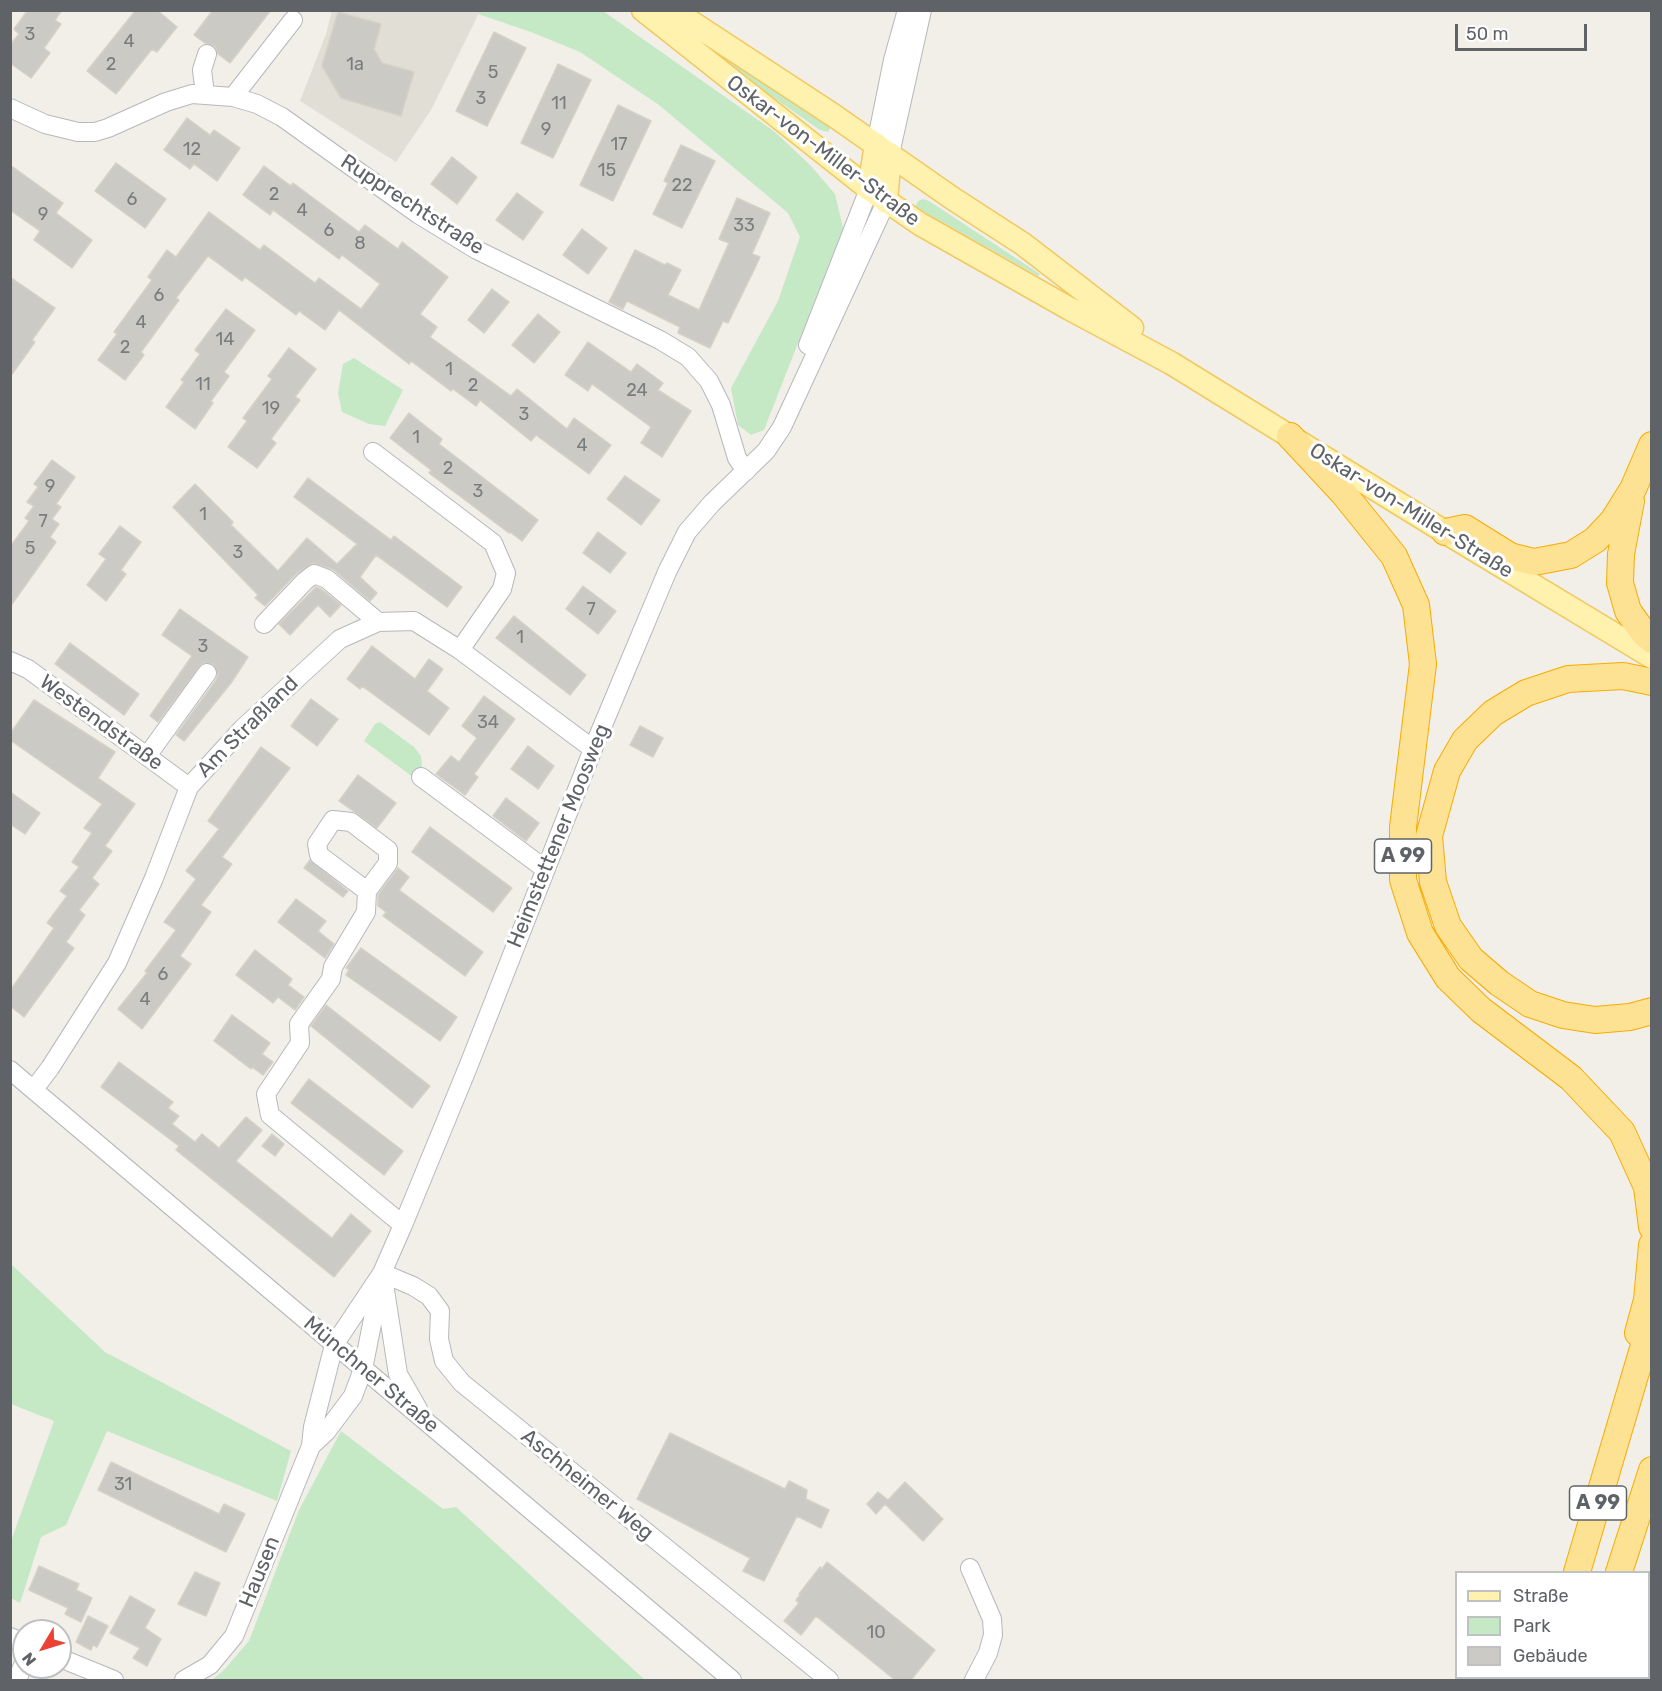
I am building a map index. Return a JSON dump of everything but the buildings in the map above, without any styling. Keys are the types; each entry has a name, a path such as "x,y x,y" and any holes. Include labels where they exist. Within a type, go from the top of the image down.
{"highway":[{"name":"A 99","path":"1290,436 1344,494 1394,556 1416,605 1423,664 1403,827 1403,880 1420,933 1448,978 1481,1010 1571,1078 1622,1132 1647,1187 1652,1227"},
{"path":"1444,532 1465,528 1510,556 1534,562 1571,555 1595,540 1613,521 1633,489 1652,446"},
{"path":"1633,489 1621,554 1620,583 1628,611 1643,632 1652,640"},
{"path":"1652,682 1623,676 1568,679 1526,693 1493,713 1465,740 1447,771 1429,836 1433,882 1448,926 1471,959 1500,983 1530,1004 1563,1015 1595,1020 1630,1017 1652,1011"},
{"name":"A 99","path":"1619,1433 1617,1413 1647,1300 1652,1245"},
{"name":"A 99","path":"1577,1571 1652,1318"},
{"name":"A 99","path":"1619,1571 1652,1470"}],"main road":[{"name":"Oskar-von-Miller-Straße","path":"643,10 877,196 920,224 1171,363 1444,532 1652,657"},
{"name":"Oskar-von-Miller-Straße","path":"669,10 682,16 1023,244 1143,336 1171,363"},
{"path":"877,196 883,149"}],"street":[{"path":"883,149 893,60 907,10"},
{"path":"883,149 922,10"},
{"path":"233,97 293,20"},
{"path":"205,94 202,70 207,54"},
{"name":"Rupprechtstraße","path":"10,108 45,124 78,132 95,132 166,102 192,94 233,97 257,104 282,117 418,214 477,250 660,340 687,357 709,381 721,405 737,458 746,471"},
{"name":"Heimstettener Moosweg","path":"334,1345 382,1273 403,1225 593,749 667,572 687,532 712,503 766,451 782,427 877,196"},
{"path":"373,452 493,543 506,573 502,589 460,650"},
{"path":"264,624 314,574 327,579 378,622"},
{"name":"Am Straßland","path":"34,1089 50,1068 117,963 154,878 189,787 243,728 340,639 378,622 414,621 460,650 593,749"},
{"name":"Westendstraße","path":"10,661 28,669 189,787"},
{"path":"147,756 207,673"},
{"path":"421,777 545,869"},
{"path":"367,891 366,912 333,967 331,979 299,1024 300,1043 266,1094 270,1115 403,1225"},
{"name":"Münchner Straße","path":"10,1070 732,1680"},
{"name":"Heimstettener Moosweg","path":"363,1369 382,1273"},
{"path":"382,1273 398,1374 423,1419"},
{"name":"Aschheimer Weg","path":"382,1273 413,1286 429,1296 440,1311 439,1339 444,1361 462,1383 828,1680"},
{"name":"Hausen","path":"184,1680 210,1665 234,1636 311,1446 313,1427 334,1345"},
{"name":"Hausen","path":"311,1446 326,1432 353,1396 363,1369"},
{"path":"970,1568 992,1619 993,1635 988,1653 974,1680"},
{"path":"72,1663 114,1680"}],"shaded area":[{"path":"332,11 480,11 431,110 396,162 300,101 326,34"}],"green space":[{"path":"480,11 603,11 775,132 811,166 835,194 843,228 764,430 751,435 738,425 731,388 778,301 800,237 788,213 659,105 580,52 478,14"},
{"path":"689,32 831,127 828,132 820,130 690,39"},
{"path":"923,199 1040,274 1038,276 915,207 918,201"},
{"path":"354,358 403,390 385,426 369,424 342,412 338,393 343,364"},
{"path":"380,722 414,747 421,756 422,766 417,780 364,741 375,724"},
{"path":"11,1264 105,1352 291,1451 277,1501 107,1431 66,1525 41,1537 20,1603 11,1598 11,1541 54,1421 11,1404"},
{"path":"341,1431 443,1509 456,1507 645,1680 212,1680 224,1670 249,1641 299,1510"}]}
